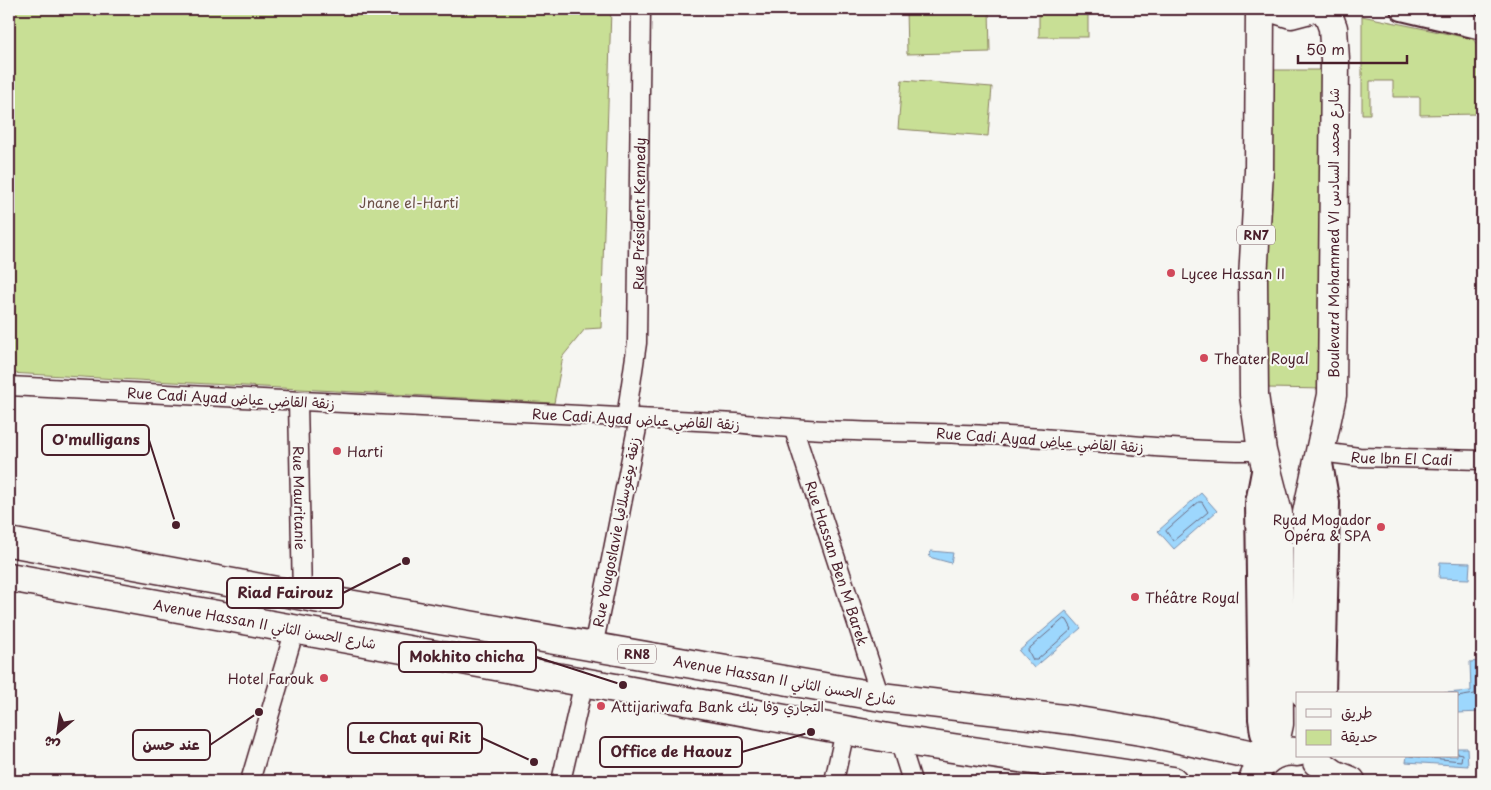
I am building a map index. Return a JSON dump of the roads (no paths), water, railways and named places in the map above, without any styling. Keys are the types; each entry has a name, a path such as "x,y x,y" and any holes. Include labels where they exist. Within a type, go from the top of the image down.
{"main road":[{"name":"RN7","path":"1260,9 1259,171 1254,289 1254,395 1264,456 1278,513 1279,719 1295,759"},
{"path":"1275,9 1291,14 1310,9"},
{"name":"Boulevard Mohammed VI شارع محمد السادس","path":"1305,692 1307,514 1321,455 1332,395 1334,34 1326,9"},
{"name":"Avenue Hassan II شارع الحسن الثاني","path":"9,542 302,596 882,697 1072,720 1147,732 1295,759 1351,781"},
{"name":"Avenue Hassan II شارع الحسن الثاني","path":"9,577 845,731 1173,781"},
{"path":"1252,781 1258,768 1295,759"}],"street":[{"name":"Rue Président Kennedy","path":"633,419 637,343 641,9"},
{"path":"1402,9 1482,28 1482,42"},
{"name":"Rue Cadi Ayad زنقة القاضي عياض","path":"9,386 736,423 794,430 988,435 1264,456"},
{"name":"Rue Mauritanie","path":"298,402 302,596"},
{"name":"Rue Yougoslavie زنقة يوغوسلافيا","path":"593,646 617,540 633,419"},
{"name":"Rue Hassan Ben M Barek","path":"794,430 882,697"},
{"path":"1482,450 1482,460"},
{"name":"Rue Ibn El Cadi","path":"1321,455 1482,460"},
{"name":"Boulevard Mohammed VI شارع محمد السادس","path":"1321,455 1328,502 1324,692"},
{"path":"250,781 295,629"},
{"path":"561,781 584,682"},
{"path":"834,781 845,731"},
{"path":"899,740 912,781"}],"water":[{"path":"1201,493 1217,511 1174,549 1158,531"},
{"path":"931,551 953,553 951,563 929,557"},
{"path":"1440,562 1470,563 1469,579 1439,578"},
{"path":"1066,611 1081,628 1034,668 1019,651"},
{"path":"1482,661 1482,712 1458,713 1458,692 1471,691 1470,662"},
{"path":"1458,748 1467,748 1468,766 1406,762 1407,758 1458,758"}],"place":[{"name":"Lycee Hassan II","path":"1171,273"},
{"name":"Theater Royal","path":"1204,358"},
{"name":"Harti","path":"337,451"},
{"name":"O'mulligans","path":"176,525"},
{"name":"Ryad Mogador Opéra & SPA","path":"1381,527"},
{"name":"Riad Fairouz","path":"406,561"},
{"name":"Théâtre Royal","path":"1135,597"},
{"name":"Hotel Farouk","path":"324,678"},
{"name":"Mokhito chicha","path":"623,685"},
{"name":"Attijariwafa Bank التجاري وفا بنك","path":"601,706"},
{"name":"عند حسن","path":"259,712"},
{"name":"Office de Haouz","path":"811,732"},
{"name":"Le Chat qui Rit","path":"534,762"}],"park label":[{"name":"Jnane el-Harti","path":"409,202"}]}
